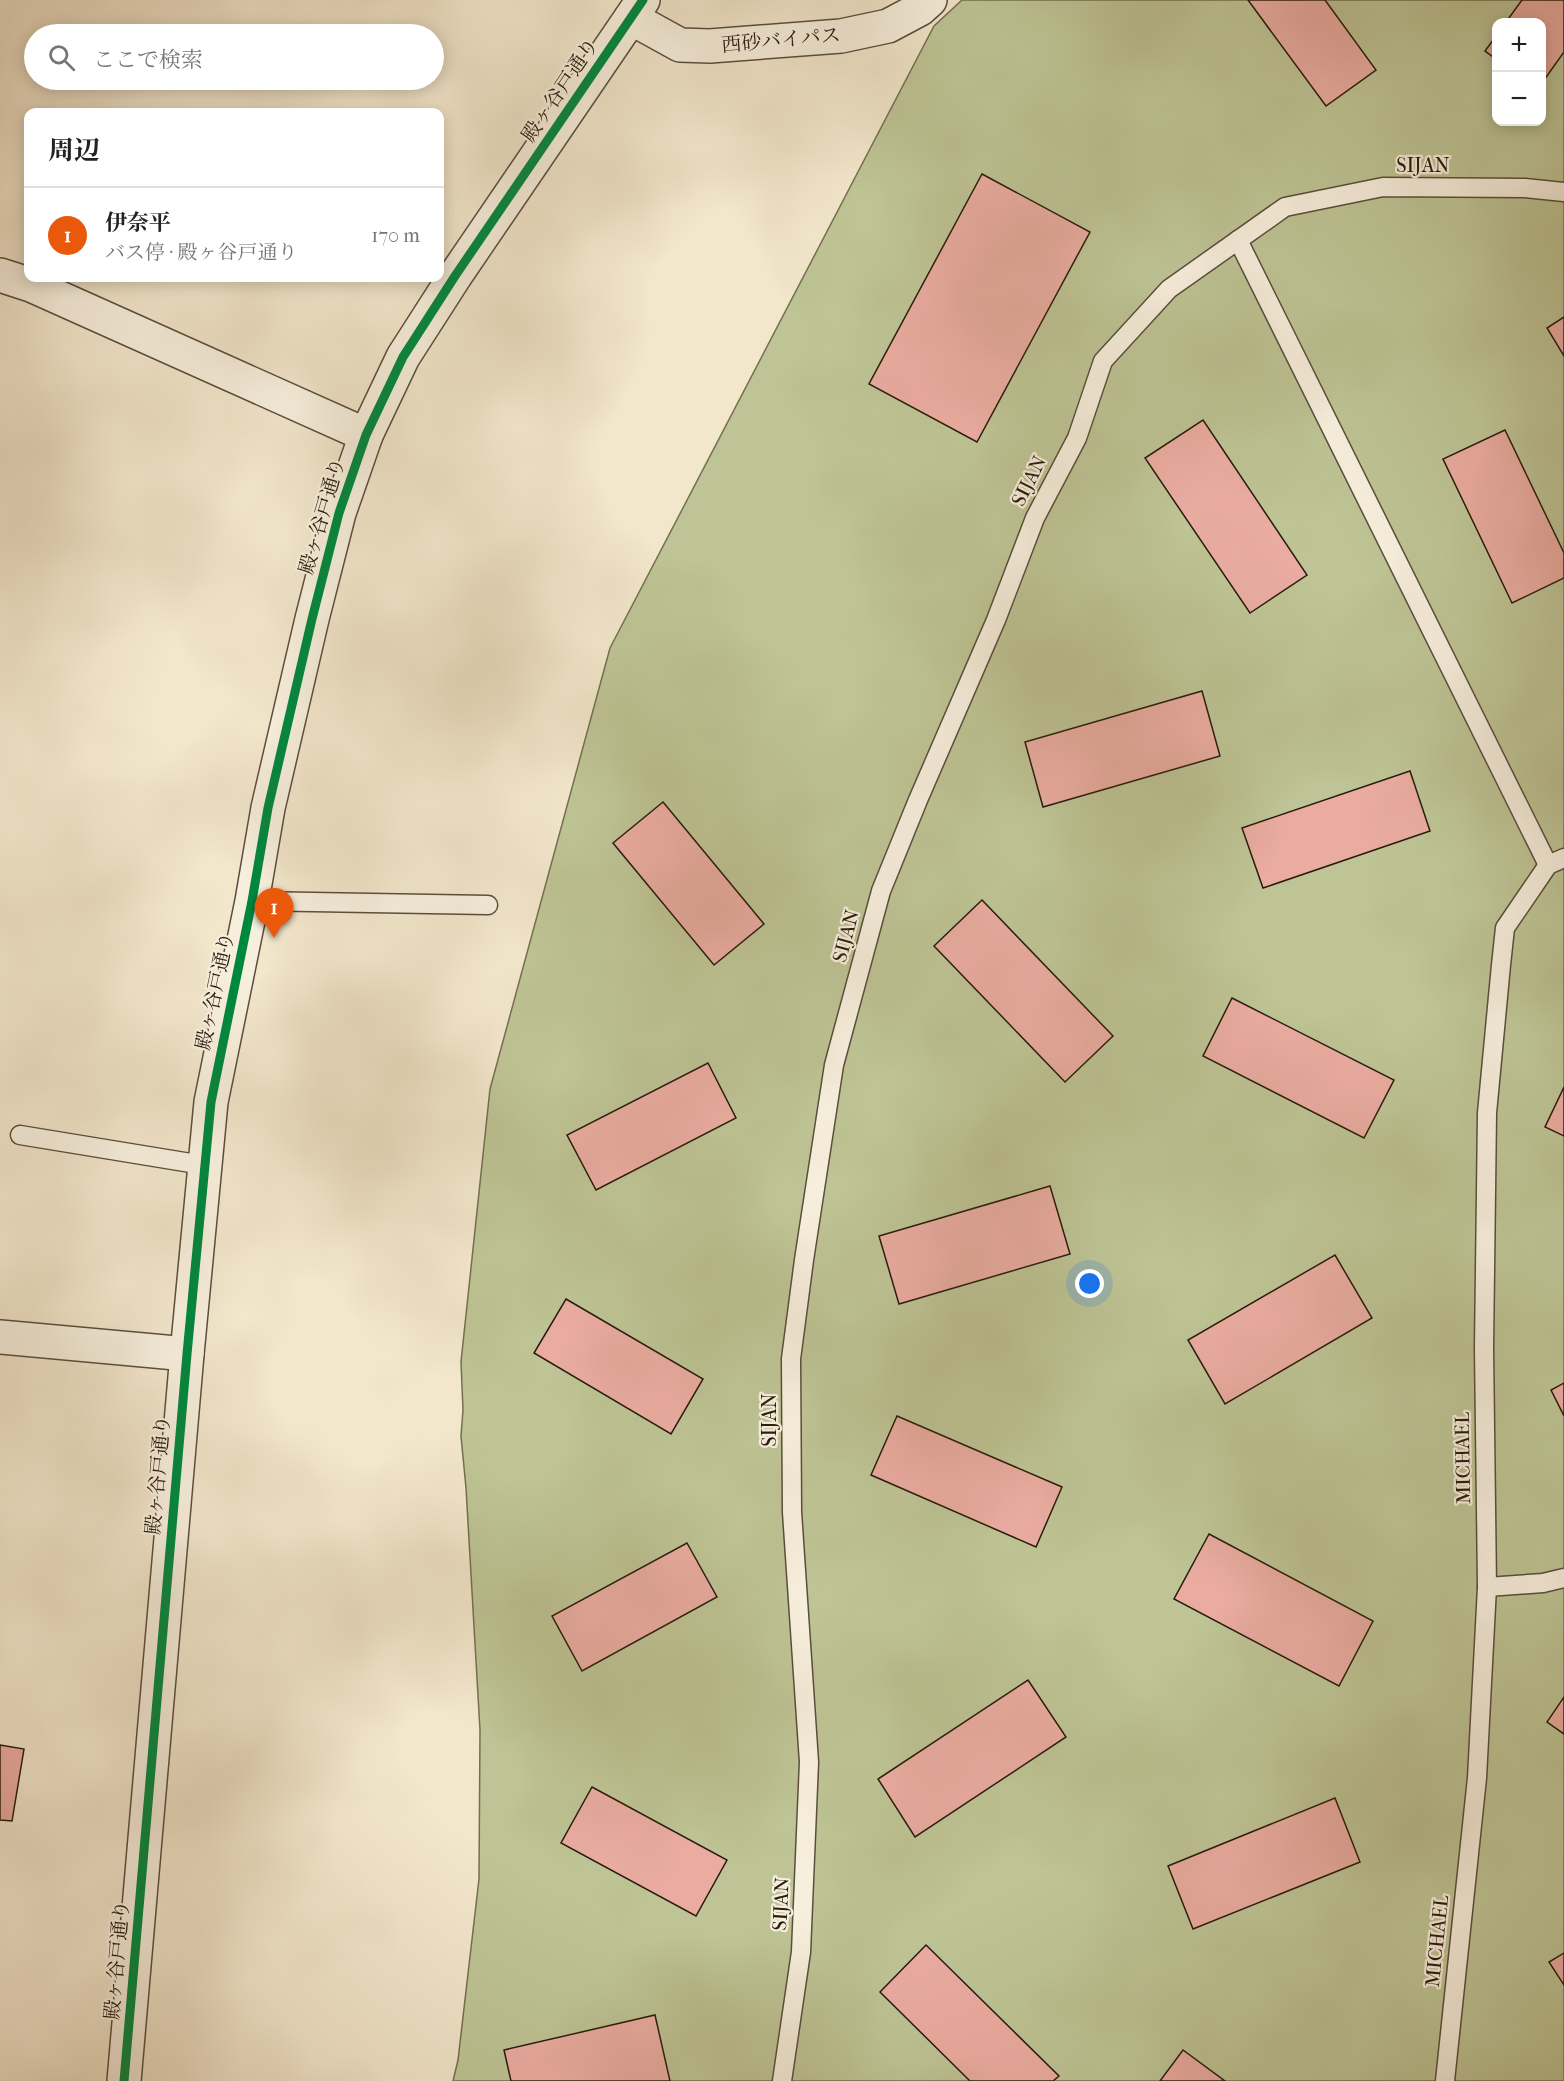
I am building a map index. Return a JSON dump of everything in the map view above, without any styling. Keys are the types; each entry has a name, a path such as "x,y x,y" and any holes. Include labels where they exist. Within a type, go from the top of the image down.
{"street":[{"name":"西砂バイパス","path":"637,9 680,45 710,46 841,36 888,26 920,9 930,0"},
{"name":"殿ヶ谷戸通り","path":"124,2081 203,1166 211,1102 252,901 268,808 312,619 339,513 366,435 409,348 455,276 637,9"},
{"path":"0,275 32,285 366,435"},
{"path":"0,1336 187,1354"}],"lane":[{"name":"SIJAN","path":"782,2081 801,1952 809,1762 792,1512 791,1359 834,1065 881,891 918,800 996,620 1035,518 1077,438 1103,360 1169,289 1285,207 1383,187 1525,188 1564,192"},
{"path":"1238,240 1556,861"},
{"name":"MICHAEL","path":"1445,2081 1477,1778 1487,1587 1484,1348 1487,1113 1505,928 1556,861"},
{"path":"252,901 488,905"},
{"path":"20,1135 203,1166"},
{"path":"1487,1587 1543,1583 1564,1578"}],"green space":[{"path":"962,0 1564,0 1564,2081 453,2081 458,2060 479,1879 480,1730 461,1436 463,1410 461,1362 490,1089 610,648 934,26"}],"building":[{"path":"1248,0 1325,0 1376,70 1326,106"},
{"path":"1522,0 1564,0 1564,52 1546,77 1546,18 1509,18"},
{"path":"1492,41 1492,56 1485,51"},
{"path":"982,174 1090,232 977,442 869,384"},
{"path":"1564,317 1564,356 1547,328"},
{"path":"1203,420 1307,575 1250,613 1145,458"},
{"path":"1505,430 1564,553 1564,578 1512,603 1443,459"},
{"path":"1202,691 1220,756 1043,807 1025,742"},
{"path":"1410,771 1430,831 1263,888 1242,828"},
{"path":"663,802 764,924 714,965 613,843"},
{"path":"982,900 1113,1036 1065,1082 934,946"},
{"path":"1232,998 1394,1080 1364,1138 1203,1056"},
{"path":"708,1063 736,1118 596,1190 567,1135"},
{"path":"1564,1087 1564,1136 1545,1127"},
{"path":"1050,1186 1070,1254 899,1304 879,1236"},
{"path":"1335,1255 1372,1318 1225,1404 1188,1340"},
{"path":"566,1299 703,1379 671,1434 534,1353"},
{"path":"1564,1383 1564,1416 1551,1390"},
{"path":"897,1416 1062,1487 1036,1547 871,1475"},
{"path":"1209,1534 1373,1621 1339,1686 1174,1599"},
{"path":"687,1543 717,1597 582,1671 552,1616"},
{"path":"1028,1680 1066,1737 915,1837 878,1779"},
{"path":"1564,1697 1564,1734 1547,1722"},
{"path":"0,1745 24,1749 12,1821 0,1820"},
{"path":"592,1787 727,1860 696,1916 561,1843"},
{"path":"1335,1798 1360,1862 1193,1929 1168,1866"},
{"path":"926,1945 1059,2076 1053,2081 970,2081 880,1992"},
{"path":"1564,1953 1564,1985 1549,1962"},
{"path":"655,2015 670,2081 511,2081 504,2050"},
{"path":"1183,2050 1225,2081 1160,2081"}],"cycle path":[{"path":"124,2081 211,1102 252,901 268,808 312,619 339,513 366,435 403,357 455,276 643,0"}],"place":[{"name":"伊奈平","path":"274,938"}]}
